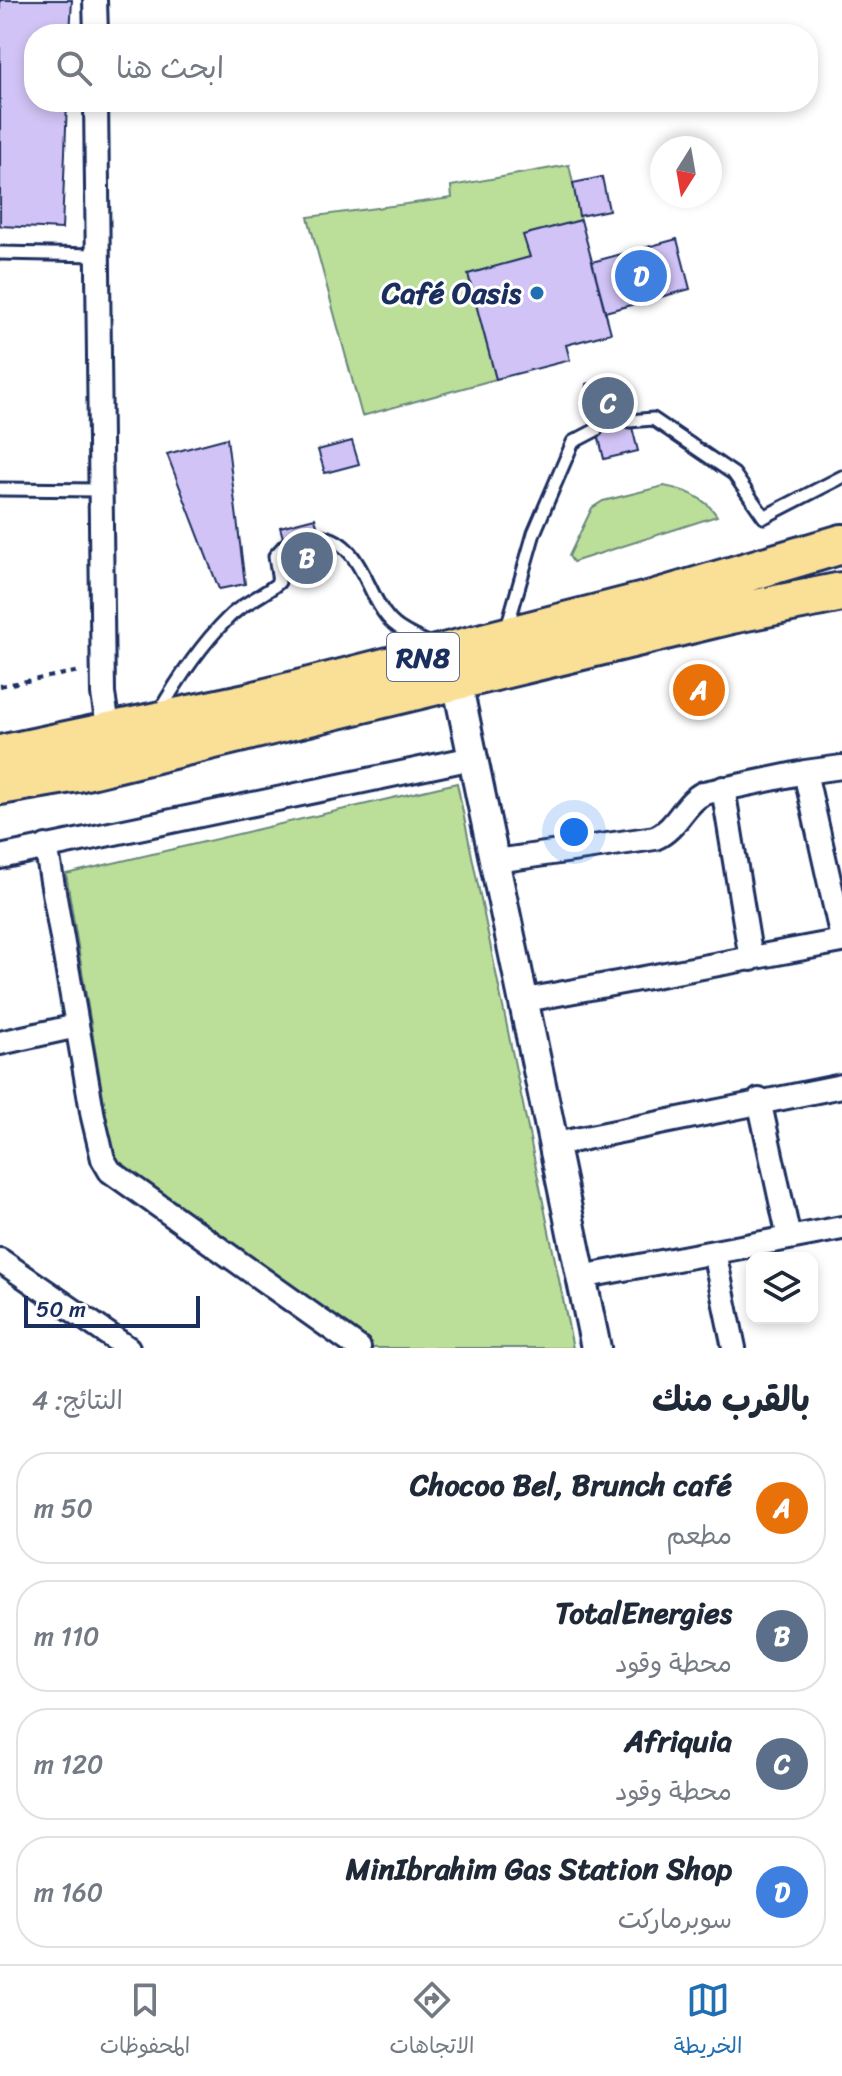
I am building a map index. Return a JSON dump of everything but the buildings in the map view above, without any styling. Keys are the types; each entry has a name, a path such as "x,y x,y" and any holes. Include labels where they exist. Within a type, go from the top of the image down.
{"highway":[{"name":"RN8","path":"0,785 77,772 450,667 505,636 652,600 842,544"},
{"name":"RN8","path":"0,755 251,702 842,592"}],"street":[{"path":"95,0 96,24"},
{"path":"96,112 103,694 109,732"},
{"path":"450,667 526,1000 596,1348"},
{"path":"0,857 473,758"},
{"path":"496,861 655,838 676,823 698,796 723,788 842,767"},
{"path":"526,1000 842,940 805,772"},
{"path":"723,788 751,959"},
{"path":"46,846 98,1144 110,1171 359,1348"},
{"path":"0,1043 77,1026"},
{"path":"556,1144 759,1100 842,1086"},
{"path":"759,1100 789,1238"},
{"path":"581,1277 842,1228"},
{"path":"714,1252 734,1348"},
{"path":"0,1260 128,1348"}],"lane":[{"path":"0,253 97,255"},
{"path":"629,421 653,419 734,474 764,517 842,477"},
{"path":"505,636 534,533 573,442 596,430"},
{"path":"0,489 100,490"},
{"path":"320,536 333,537 346,548 392,623 450,667"},
{"path":"153,723 181,673 230,616 264,596 279,582 275,556 285,545"}],"path":[{"path":"0,686 83,671"}],"green space":[{"path":"569,165 581,220 524,235 530,257 468,274 496,379 362,416 308,217 452,198 451,186"},
{"path":"664,486 694,495 717,516 573,562 569,556 592,508 603,501"},
{"path":"457,783 573,1348 367,1348 114,1163 66,874"}],"place":[{"name":"MinIbrahim Gas Station Shop","path":"641,276"},
{"name":"Café Oasis","path":"537,293"},
{"name":"Afriquia","path":"608,403"},
{"name":"TotalEnergies","path":"307,558"},
{"name":"Chocoo Bel, Brunch café","path":"699,690"}]}
